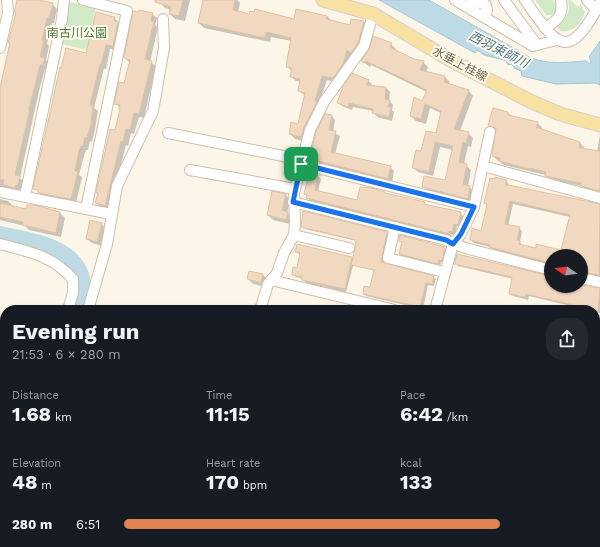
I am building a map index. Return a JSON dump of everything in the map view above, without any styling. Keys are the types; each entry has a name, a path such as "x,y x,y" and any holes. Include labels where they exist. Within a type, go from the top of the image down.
{"main road":[{"name":"水垂上桂線","path":"323,0 373,14 452,61 532,102 560,114 600,126"}],"street":[{"path":"24,196 62,18 64,0"},
{"path":"83,0 127,11 86,209"},
{"path":"456,0 511,32 520,40 533,46 557,40"},
{"path":"471,0 486,5 487,10 485,17"},
{"path":"504,0 537,45"},
{"path":"525,0 545,28 557,40 564,42 578,38 598,7 588,0"},
{"path":"545,28 559,19 562,7 561,0"},
{"path":"0,48 8,13 5,4"},
{"path":"262,305 271,280 277,273 284,253 294,235 295,222 293,202 310,130 324,102 364,46 373,14"},
{"path":"89,305 107,244 117,186 153,111 164,48 163,19"},
{"path":"436,305 444,272 453,244 461,234 474,207 490,132"},
{"path":"168,133 288,157 301,164 474,207"},
{"path":"483,166 600,198"},
{"path":"190,170 295,189"},
{"path":"0,192 111,214"},
{"path":"293,202 395,226 446,240 465,248 544,268"},
{"path":"395,226 388,258 444,272"},
{"path":"294,235 348,248"},
{"path":"0,244 41,255 61,266 73,279 73,294 70,305"},
{"path":"588,279 600,282"},
{"path":"271,280 374,305"}],"green space":[{"path":"535,0 553,0 557,6 557,10 552,15 546,15"},
{"path":"568,0 571,0 577,7 581,5 585,12 576,27 569,31 560,31 557,26 567,15 569,8"},
{"name":"南古川公園","path":"68,2 96,7 87,50 61,44 67,17"}],"water":[{"name":"西羽束師川","path":"379,0 429,0 531,58 545,62 586,61 590,64 591,61 589,57 600,41 600,85 595,83 556,84 522,76 521,71 514,68 513,65 507,64 507,61 484,55 477,50 475,53"}],"building":[{"path":"17,0 38,0 53,3 49,19 47,18 42,40 44,40 40,57 45,58 43,65 40,65 29,109 15,175 20,176 18,185 16,185 15,188 3,185 4,180 0,180 0,88 10,43 8,43 16,12 14,12"},
{"path":"155,0 183,0 179,16 169,14 171,7 155,2"},
{"path":"203,0 235,0 233,10 249,14 250,11 254,12 255,9 294,19 296,9 327,16 326,19 350,25 351,19 364,21 358,43 351,53 347,50 343,64 333,78 322,76 315,101 317,102 304,127 301,137 289,134 291,122 298,124 305,93 298,91 300,79 290,77 292,68 286,67 291,38 266,32 265,38 198,23"},
{"path":"139,10 153,13 151,21 154,22 145,59 152,61 139,114 134,113 130,130 126,129 123,142 121,141 105,206 95,203 98,193 96,193 110,129 115,130 120,109 120,105 114,104 119,82 124,83 130,60 124,58 133,11 138,12"},
{"path":"96,12 115,17 114,21 118,22 113,46 106,45 101,65 100,64 90,105 93,106 91,124 87,138 85,137 83,146 81,146 79,151 75,171 78,172 71,199 38,193 38,190 33,189 60,67 61,68 66,48 86,53"},
{"path":"373,36 392,43 390,47 393,49 414,59 424,61 420,70 445,76 444,82 469,90 454,129 469,132 466,143 463,142 459,162 467,164 463,184 470,186 468,199 422,187 424,176 445,180 453,146 435,142 429,172 412,168 416,150 421,151 426,131 436,133 441,111 425,104 421,119 410,116 414,97 422,101 427,90 366,61 364,63 361,61 369,50"},
{"path":"352,73 369,80 366,85 386,87 385,99 390,100 388,107 391,107 389,117 372,113 373,109 349,103 348,107 337,103 343,87"},
{"path":"493,108 508,112 508,115 538,122 536,127 580,142 579,148 600,151 600,191 581,186 581,183 545,176 546,172 499,161 500,158 492,156 496,128 488,126"},
{"path":"325,114 332,115 329,130 336,131 331,152 391,166 388,179 315,160 315,158 312,157 311,152 316,132"},
{"path":"309,173 318,175 315,190 357,200 360,187 372,188 385,193 425,202 424,204 461,212 458,225 454,224 452,232 449,231 449,234 306,198 307,195 304,194"},
{"path":"495,177 507,180 505,185 600,204 599,275 588,273 588,249 561,249 570,215 510,201 505,224 520,227 517,240 520,241 519,244 536,248 536,244 557,249 544,249 544,261 489,247 490,245 470,240 472,228 481,231 487,204 484,203 490,178 495,179"},
{"path":"272,191 286,194 282,210 288,212 286,220 267,215"},
{"path":"0,203 26,209 27,205 35,205 60,212 56,233 23,225 23,222 0,217"},
{"path":"303,211 387,232 381,262 434,276 432,284 426,283 420,305 411,305 363,294 364,286 370,287 374,270 351,265 356,240 301,227"},
{"path":"90,220 102,223 97,242 86,239"},
{"path":"400,235 445,247 442,261 439,260 438,264 399,254 402,242 399,241"},
{"path":"297,244 352,257 345,289 302,280 302,277 292,275 293,267 297,268 300,253 295,252"},
{"path":"457,254 544,274 544,293 588,293 588,286 600,288 599,305 573,305 526,294 525,297 509,294 512,277 454,264"},
{"path":"249,271 263,274 261,283 247,279"}],"waterway":[{"path":"0,235 48,247 69,259 77,268 81,279 81,291 77,305"}],"route":[{"path":"301,164 474,207 461,234 453,244 446,240 395,226 293,202 301,164"}]}
